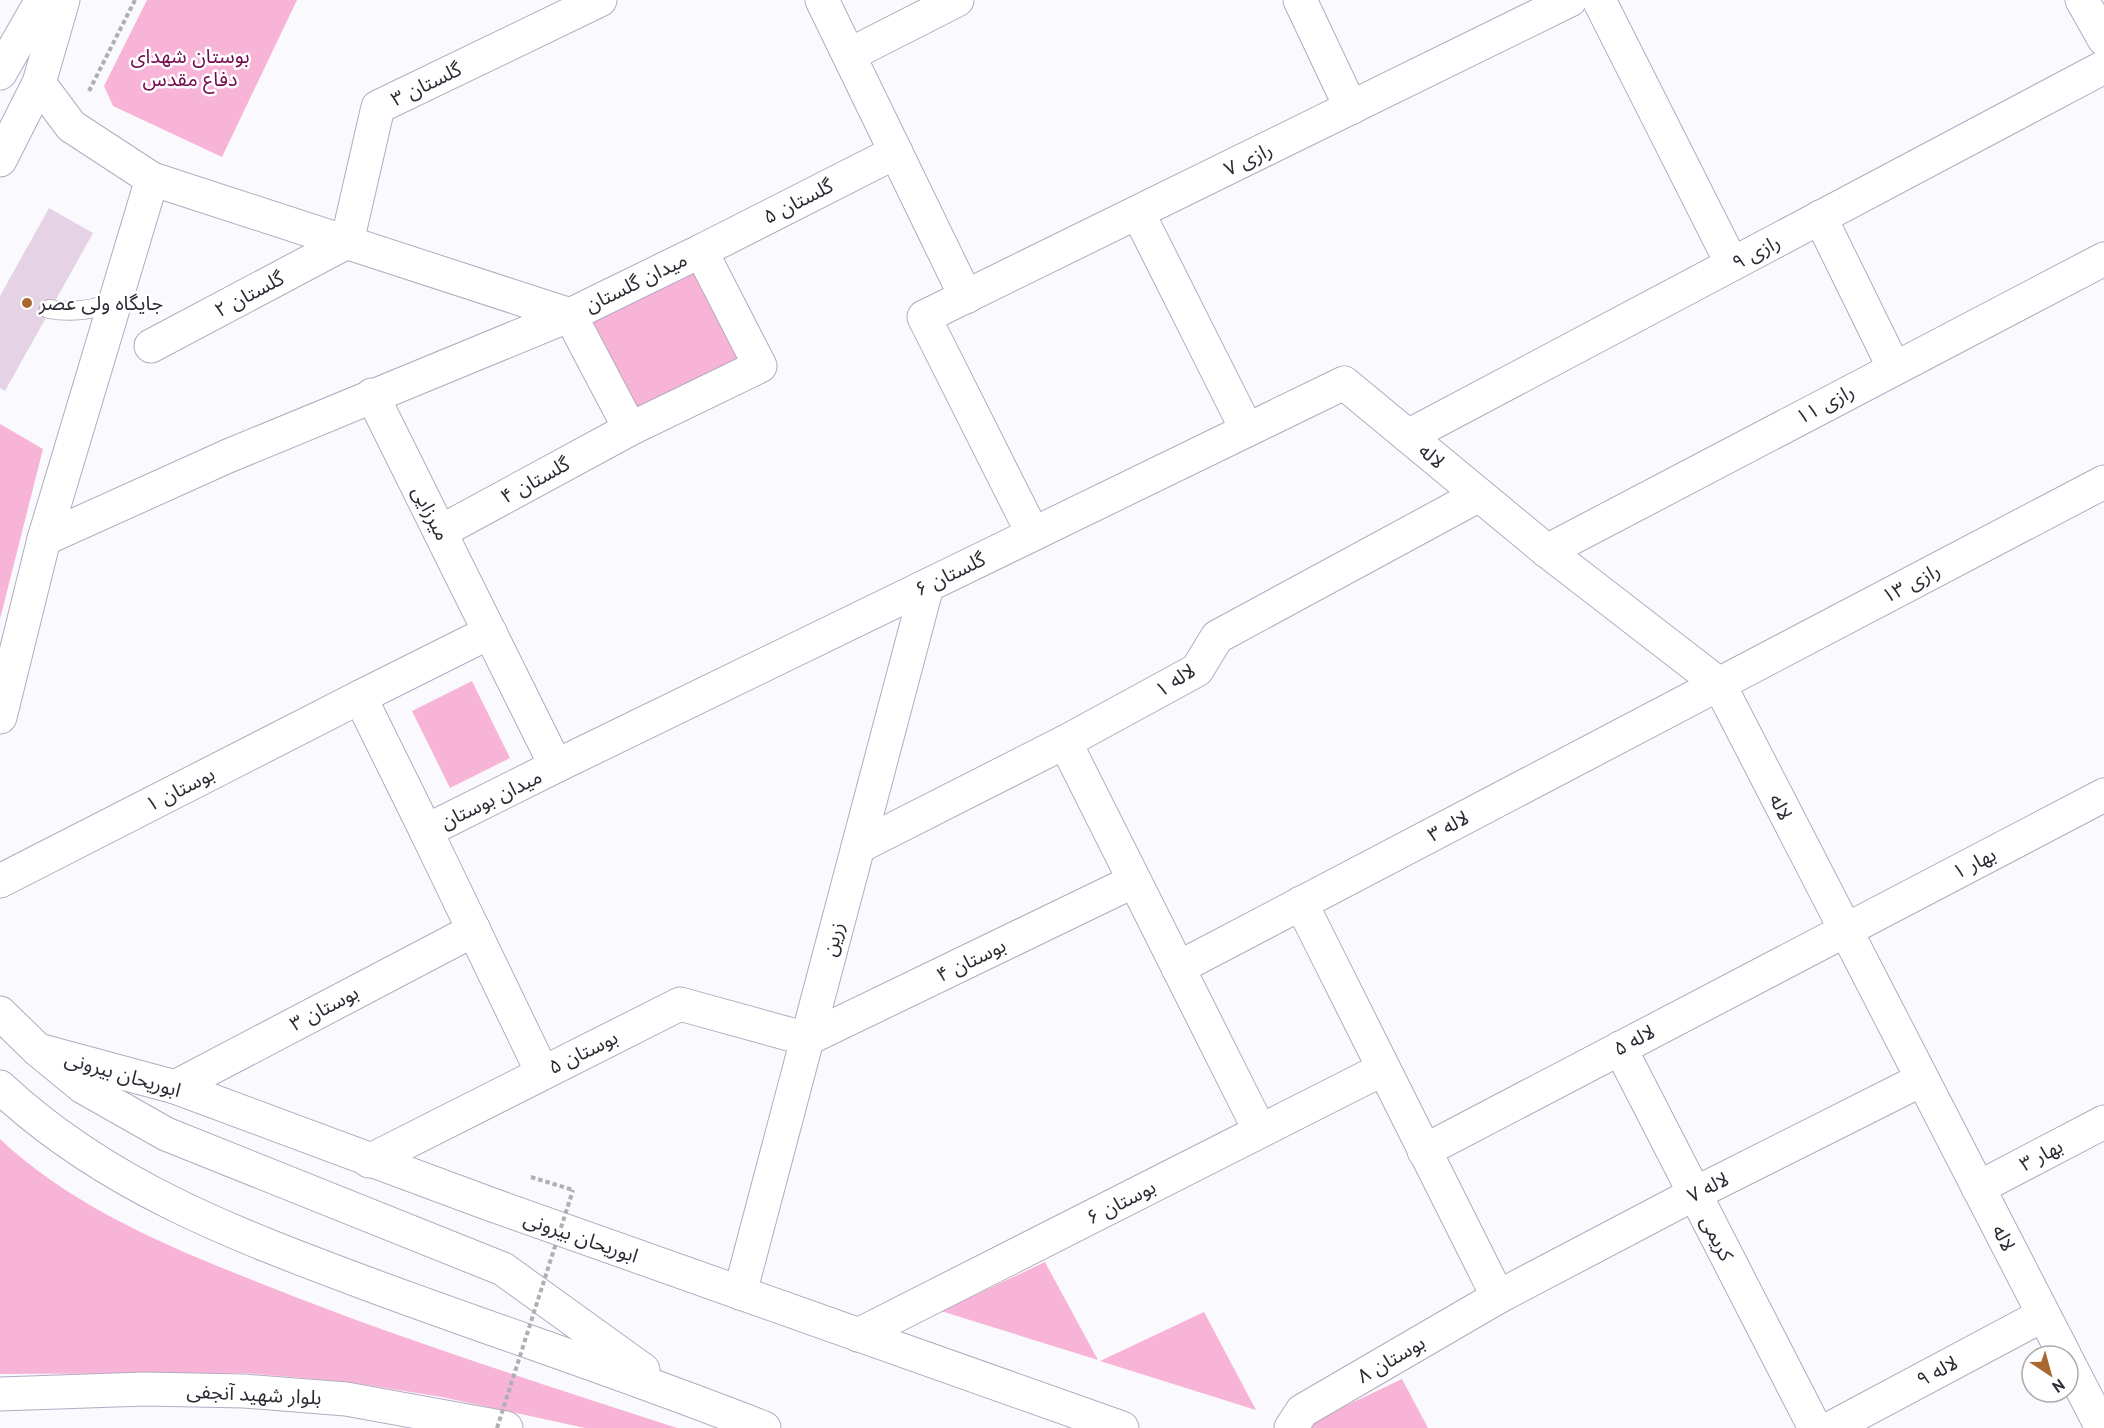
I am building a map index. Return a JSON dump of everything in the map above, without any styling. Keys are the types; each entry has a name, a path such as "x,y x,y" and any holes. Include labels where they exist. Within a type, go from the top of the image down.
{"street":[{"path":"0,73 42,0"},
{"path":"0,160 39,83 63,0"},
{"name":"گلستان ۳","path":"347,242 378,107 600,0"},
{"path":"822,0 966,297"},
{"path":"849,55 957,0"},
{"path":"1300,0 1351,108"},
{"name":"رازی ۷","path":"1033,534 924,317 1570,0"},
{"path":"1599,0 1732,264"},
{"path":"2082,0 2104,39"},
{"name":"رازی ۹","path":"1408,436 2104,67"},
{"path":"39,83 71,126 152,179 570,315"},
{"name":"گلستان ۵","path":"701,251 896,152"},
{"path":"0,717 44,539 152,179"},
{"path":"1138,213 1247,430"},
{"path":"1820,217 1894,368"},
{"name":"گلستان ۲","path":"151,346 347,242"},
{"name":"میدان گلستان","path":"701,251 760,366 630,429 570,315 701,251"},
{"name":"رازی ۱۱","path":"1547,551 2104,260"},
{"path":"44,539 228,456 570,315"},
{"name":"گلستان ۶","path":"556,766 1344,383"},
{"name":"لاله","path":"1344,383 1547,551 1719,684 2059,1344"},
{"name":"میرزایی","path":"372,395 490,632"},
{"name":"گلستان ۴","path":"440,532 630,429"},
{"name":"رازی ۱۳","path":"1719,684 2104,483"},
{"name":"لاله ۱","path":"858,847 1065,742 1197,670 1217,637 1479,495"},
{"name":"زرین","path":"740,1293 927,586"},
{"path":"360,697 490,632"},
{"name":"میدان بوستان","path":"360,697 426,831 556,766 490,632"},
{"name":"لاله ۳","path":"1178,968 1719,684"},
{"name":"بوستان ۱","path":"0,881 360,697"},
{"path":"1065,742 1260,1131"},
{"name":"بهار ۱","path":"1844,930 2104,795"},
{"path":"426,831 542,1072"},
{"name":"بوستان ۴","path":"807,1039 1134,881"},
{"path":"1301,903 1498,1297"},
{"name":"بوستان ۳","path":"175,1087 474,930"},
{"name":"لاله ۵","path":"1424,1151 1844,930"},
{"name":"بوستان ۵","path":"369,1161 680,1004 807,1039"},
{"path":"0,1013 38,1050 83,1087 166,1134 503,1269 673,1392"},
{"name":"کریمی","path":"1620,1048 1815,1428"},
{"name":"ابوریحان بیرونی","path":"38,1050 175,1087 369,1161 1122,1428"},
{"name":"بوستان ۶","path":"858,1335 1383,1069"},
{"name":"لاله ۷","path":"1498,1297 1694,1194 1921,1080"},
{"path":"0,1087 31,1116 85,1156 155,1196 317,1265 673,1392 764,1428"},
{"name":"بهار ۳","path":"1978,1188 2104,1122"},
{"name":"بوستان ۸","path":"1291,1428 1302,1411 1498,1297"},
{"name":"لاله ۹","path":"1831,1428 2043,1315"},
{"path":"2080,1383 2101,1420"},
{"name":"بلوار شهید آنجفی","path":"0,1394 145,1389 244,1391 346,1399 506,1428"}],"lane":[{"path":"49,309 80,311 98,308 114,301"}],"path":[{"path":"71,126 135,0"},
{"path":"497,1428 573,1190 522,1174"}],"green space":[{"name":"بوستان شهدای دفاع مقدس","path":"147,0 297,0 222,157 113,106 104,86"},
{"path":"701,251 760,366 630,429 570,315"},
{"path":"0,424 43,449 0,619"},
{"path":"472,681 510,758 450,788 412,711"},
{"path":"0,1139 59,1186 92,1206 195,1257 418,1342 677,1428 585,1428 442,1397 348,1382 245,1373 0,1374"},
{"path":"1045,1262 1098,1360 941,1311"},
{"path":"1204,1312 1256,1410 1100,1361"},
{"path":"1402,1379 1428,1428 1299,1428"}],"building":[{"name":"جایگاه ولی عصر","path":"49,208 93,233 5,391 0,388 0,296"}],"place":[{"name":"جایگاه ولی عصر","path":"27,303"}]}
